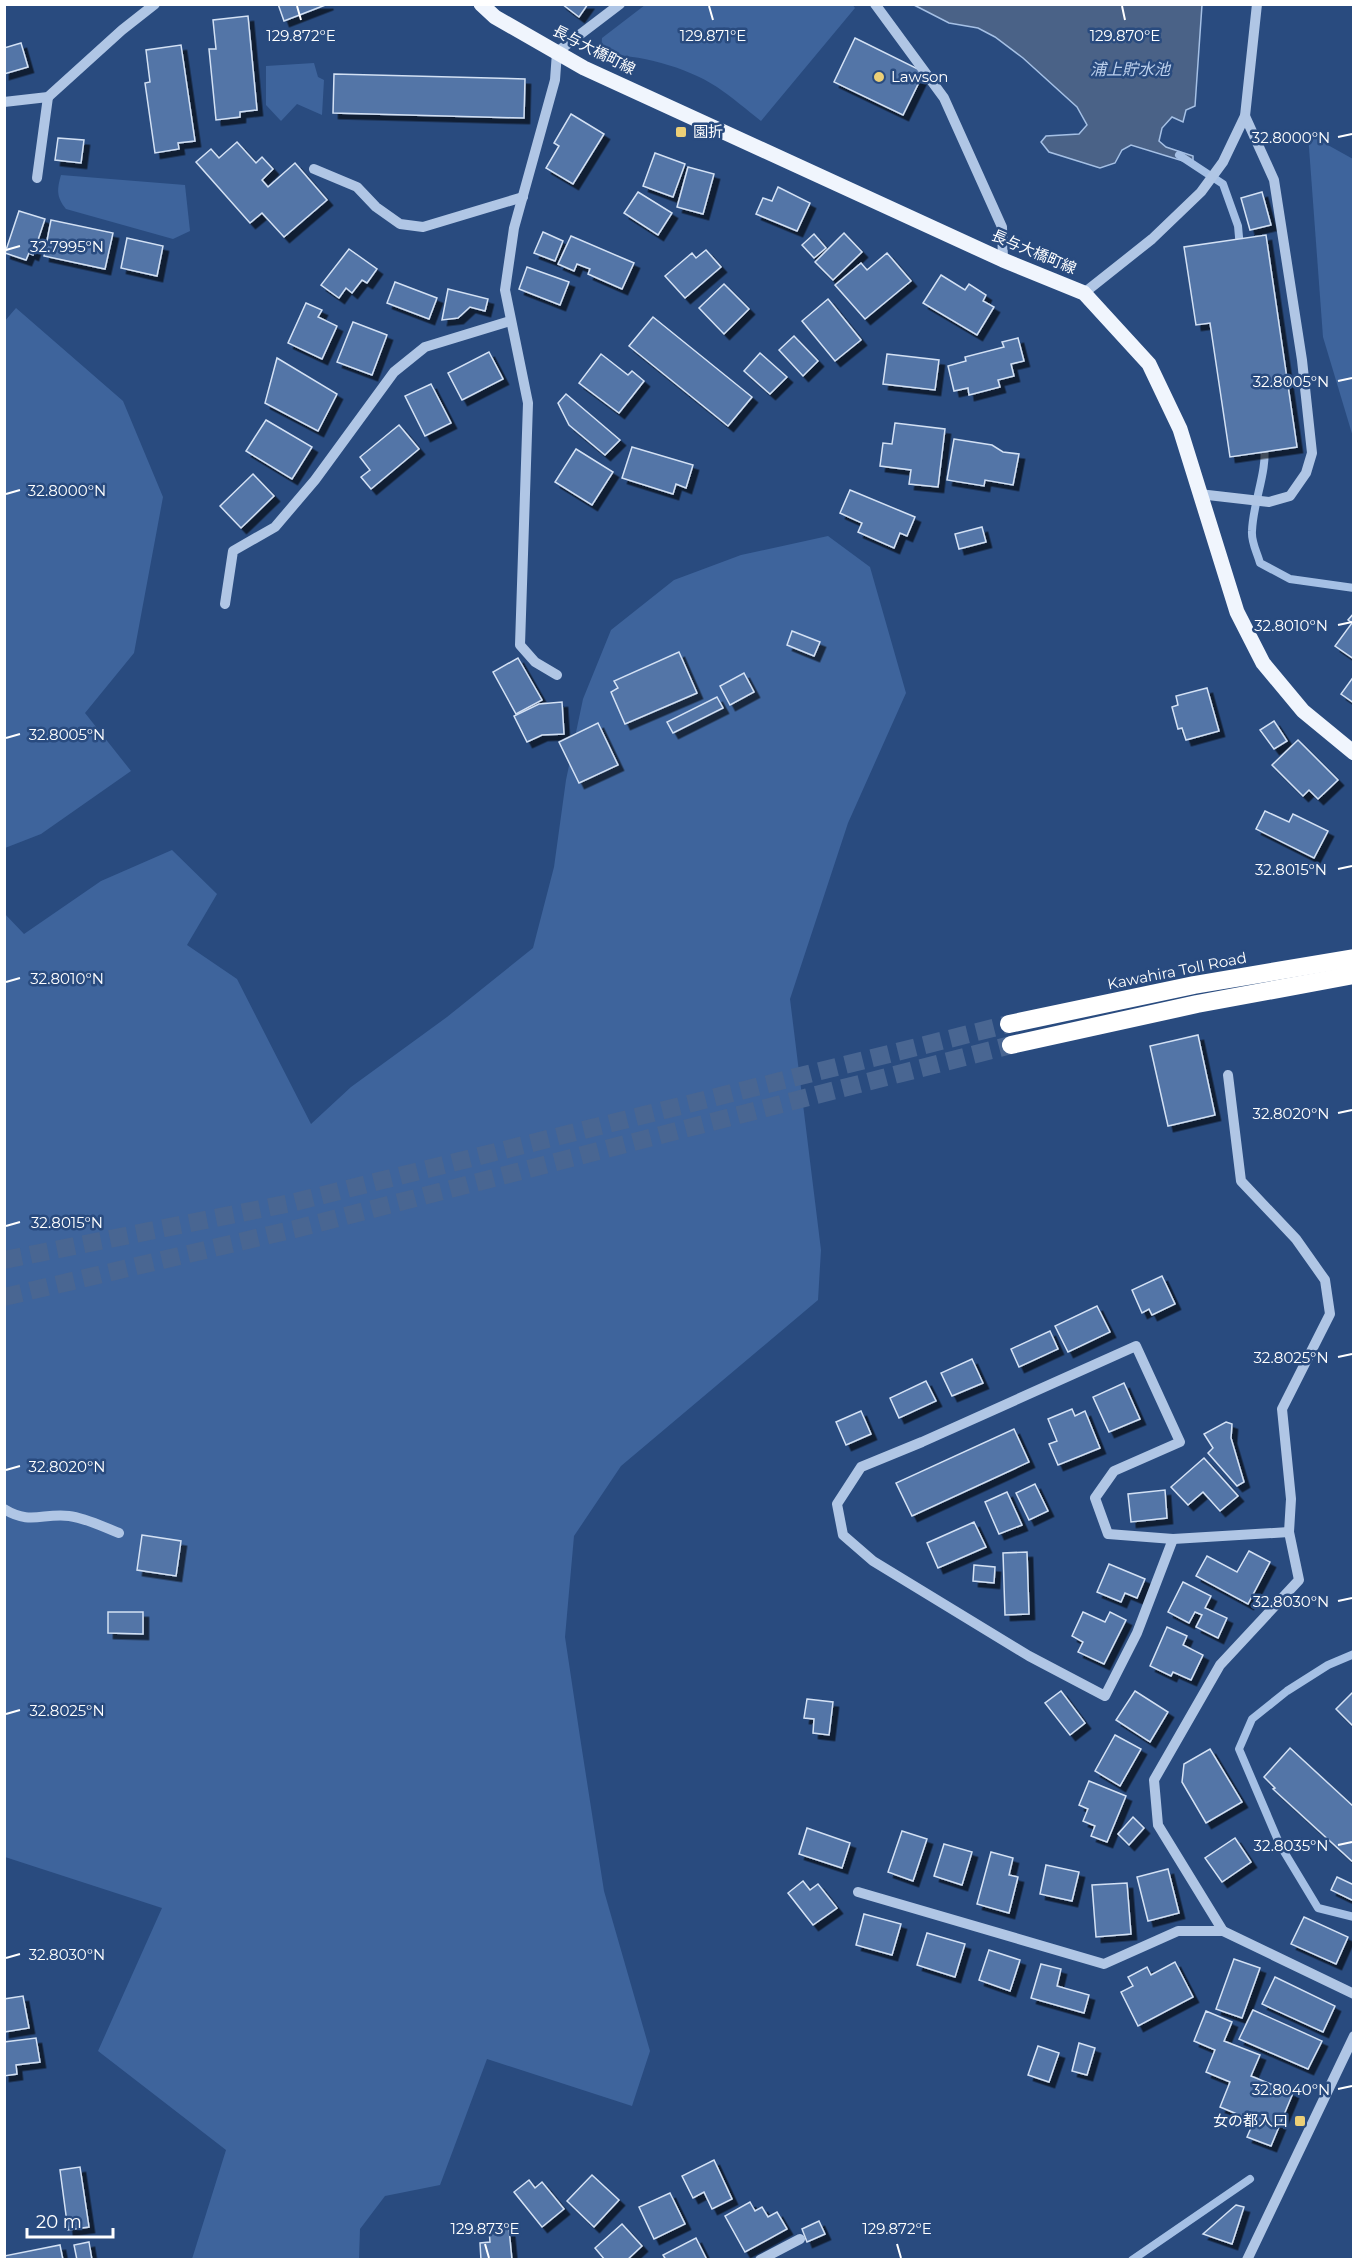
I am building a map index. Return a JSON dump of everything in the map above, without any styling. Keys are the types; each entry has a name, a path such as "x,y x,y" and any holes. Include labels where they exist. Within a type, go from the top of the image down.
{"highway":[{"name":"Kawahira Toll Road","path":"1009,1024 1194,985 1353,958"},
{"path":"1011,1045 1197,1004 1353,975"}],"main road":[{"name":"長与大橋町線","path":"481,4 495,17 584,68 1003,260 1084,293 1149,364 1180,429 1237,612 1263,663 1303,711 1353,753"}],"street":[{"path":"4,102 48,97 122,30 155,4"},
{"path":"557,675 534,662 520,645 528,403 505,290 514,228 555,80 557,52 620,4"},
{"path":"875,4 944,98 1002,227 1003,260"},
{"path":"1084,293 1152,239 1201,192 1224,162 1245,116 1257,4"},
{"path":"37,178 48,97"},
{"path":"1199,494 1269,502 1290,496 1306,473 1312,453 1302,360 1274,180 1245,116"},
{"path":"314,169 357,187 376,207 400,224 423,227 523,196"},
{"path":"225,604 233,551 275,527 315,480 394,372 425,347 510,321"},
{"path":"1223,1931 1158,1825 1154,1780 1220,1665 1299,1580 1289,1532 1291,1499 1282,1409 1330,1314 1325,1280 1296,1239 1241,1181 1228,1075"},
{"path":"1173,1539 1137,1633 1105,1696 1029,1656 873,1561 843,1535 837,1504 861,1467 1137,1346 1180,1442 1114,1471 1095,1498 1108,1534 1173,1539 1289,1532"},
{"path":"4,1509 24,1518 54,1516 81,1518 119,1533"},
{"path":"858,1892 1104,1964 1178,1931 1223,1931 1353,1994"},
{"path":"1248,2259 1353,2036"},
{"path":"760,2259 800,2239"}],"shaded area":[{"path":"852,4 855,8 761,121 717,87 691,73 646,59 601,54 602,38 645,5"},
{"path":"314,63 318,77 324,80 322,115 297,104 281,121 266,105 266,66"},
{"path":"1308,134 1353,159 1353,437 1323,337"},
{"path":"61,175 185,185 190,231 173,239 66,209 58,193"},
{"path":"16,308 123,401 163,497 134,653 85,713 131,771 41,834 5,848 4,322"},
{"path":"828,536 870,567 906,693 848,823 790,999 821,1250 818,1300 621,1466 574,1536 565,1637 604,1891 650,2051 632,2106 487,2059 440,2185 385,2196 360,2229 359,2259 192,2259 226,2150 98,2051 162,1908 5,1857 4,913 24,934 101,881 172,850 217,894 187,945 237,979 311,1124 351,1087 447,1017 533,948 554,867 566,780 583,699 611,630 674,580 741,555"}],"water":[{"name":"浦上貯水池","path":"914,5 1202,5 1195,106 1186,110 1183,122 1172,117 1162,128 1159,141 1166,147 1193,156 1193,160 1183,161 1131,145 1122,150 1115,163 1100,168 1049,152 1041,142 1046,136 1079,134 1087,125 1077,107 1023,58 995,37 978,28 949,23"}],"building":[{"path":"278,4 328,4 284,21"},
{"path":"562,4 588,4 579,17"},
{"path":"248,16 257,110 240,112 240,117 216,120 209,49 216,49 213,20"},
{"name":"Lawson","path":"855,38 924,72 903,115 834,82"},
{"path":"21,43 28,67 4,74 4,48"},
{"path":"181,45 195,141 178,143 179,149 155,153 145,83 150,82 146,50"},
{"path":"334,74 525,79 524,118 333,113"},
{"path":"571,114 604,134 573,184 546,168 559,146 554,143"},
{"path":"58,138 84,140 81,163 55,160"},
{"path":"237,142 256,163 262,157 273,169 262,180 268,187 295,163 327,200 284,237 262,213 250,223 196,162 211,149 219,158"},
{"path":"655,153 685,164 673,197 643,186"},
{"path":"688,167 714,174 703,214 677,207"},
{"path":"778,187 810,203 797,231 756,214 763,198 772,201"},
{"path":"638,192 672,213 658,235 624,213"},
{"path":"1262,192 1271,225 1250,230 1241,198"},
{"path":"19,211 45,219 33,255 29,253 26,260 5,253"},
{"path":"51,220 113,233 105,269 44,256"},
{"path":"543,232 563,241 555,261 534,253"},
{"path":"844,233 862,252 833,280 815,262"},
{"path":"814,234 826,248 814,258 802,245"},
{"path":"1266,235 1297,447 1230,457 1210,323 1196,325 1184,247"},
{"path":"571,236 634,263 622,289 588,274 590,269 577,264 574,271 558,264"},
{"path":"127,238 163,246 157,276 121,268"},
{"path":"349,249 377,269 367,283 362,280 352,293 346,288 339,298 321,285"},
{"path":"706,250 721,267 685,298 665,276 692,253 696,258"},
{"path":"887,253 911,281 865,319 835,285 861,263 867,270"},
{"path":"527,267 569,282 560,305 519,289"},
{"path":"941,275 965,290 969,284 986,295 983,301 994,307 977,335 923,303"},
{"path":"395,282 437,298 429,319 387,303"},
{"path":"724,284 749,309 724,334 699,308"},
{"path":"448,289 488,299 485,311 470,307 458,318 442,320"},
{"path":"828,299 861,340 835,361 802,321"},
{"path":"306,303 322,310 318,317 337,326 322,359 288,343"},
{"path":"653,317 752,397 728,426 629,346"},
{"path":"353,322 387,335 372,375 337,362"},
{"path":"794,336 818,361 803,376 779,350"},
{"path":"1018,338 1024,361 1011,364 1014,376 998,380 1000,387 969,395 968,388 954,391 948,366 966,361 965,357 1004,347 1002,342"},
{"path":"489,352 503,379 462,400 448,373"},
{"path":"760,353 787,377 770,394 744,371"},
{"path":"601,354 628,375 632,371 644,381 619,413 579,383"},
{"path":"887,354 939,360 935,390 883,384"},
{"path":"277,358 337,394 318,431 265,403"},
{"path":"431,384 451,423 425,436 405,396"},
{"path":"566,394 620,440 605,455 569,425 558,403"},
{"path":"266,420 312,447 292,479 246,451"},
{"path":"895,423 945,429 938,487 909,484 911,470 880,466 883,443 892,444"},
{"path":"399,425 419,449 371,489 361,477 370,470 360,457"},
{"path":"954,439 992,445 1003,452 1019,454 1013,485 985,480 984,486 947,480"},
{"path":"632,447 693,465 686,488 676,484 673,494 622,478"},
{"path":"576,449 613,472 592,505 555,482"},
{"path":"253,474 274,496 241,528 220,506"},
{"path":"850,490 915,517 907,536 900,533 894,548 858,532 862,523 840,513"},
{"path":"982,527 986,542 959,549 955,534"},
{"path":"1354,613 1354,659 1335,646 1352,623 1348,620"},
{"path":"792,631 820,642 814,656 787,645"},
{"path":"679,652 697,693 625,724 611,692 618,688 614,681"},
{"path":"518,658 542,700 516,714 493,672"},
{"path":"744,673 754,692 730,705 720,686"},
{"path":"1354,676 1354,703 1341,694"},
{"path":"1207,688 1219,731 1186,740 1182,728 1178,729 1172,707 1178,705 1176,696"},
{"path":"717,697 723,708 673,733 667,722"},
{"path":"562,702 564,734 542,735 527,742 514,716 539,704"},
{"path":"1274,721 1287,741 1274,749 1260,730"},
{"path":"598,723 618,765 579,783 559,742"},
{"path":"1298,740 1338,780 1318,799 1309,790 1303,796 1272,765"},
{"path":"1265,811 1289,822 1293,814 1328,831 1314,858 1256,829"},
{"path":"1198,1035 1215,1115 1168,1126 1150,1046"},
{"path":"1162,1276 1175,1304 1152,1315 1149,1309 1142,1313 1132,1290"},
{"path":"1097,1306 1110,1332 1068,1352 1055,1326"},
{"path":"1050,1331 1058,1349 1019,1367 1011,1349"},
{"path":"972,1359 983,1383 952,1396 941,1373"},
{"path":"926,1381 936,1401 899,1418 890,1398"},
{"path":"1124,1383 1140,1419 1109,1432 1093,1397"},
{"path":"1072,1409 1075,1416 1085,1411 1100,1448 1058,1465 1049,1444 1057,1441 1048,1419"},
{"path":"861,1411 871,1434 846,1445 836,1422"},
{"path":"1226,1422 1232,1424 1231,1438 1244,1482 1237,1486 1208,1453 1213,1448 1204,1434"},
{"path":"1014,1429 1029,1462 912,1516 896,1483"},
{"path":"1204,1458 1238,1496 1220,1511 1203,1492 1188,1505 1171,1487"},
{"path":"1035,1484 1048,1511 1029,1520 1016,1493"},
{"path":"1165,1490 1167,1518 1131,1522 1128,1494"},
{"path":"1007,1492 1022,1525 999,1534 985,1502"},
{"path":"974,1522 986,1547 938,1568 927,1543"},
{"path":"142,1535 181,1541 176,1576 137,1570"},
{"path":"1249,1551 1270,1562 1248,1604 1196,1576 1207,1556 1237,1572"},
{"path":"1027,1552 1029,1614 1005,1615 1003,1553"},
{"path":"1109,1564 1145,1579 1137,1598 1125,1593 1121,1602 1097,1592"},
{"path":"974,1565 995,1567 994,1583 973,1581"},
{"path":"1183,1582 1211,1596 1205,1608 1227,1618 1218,1638 1196,1627 1202,1615 1195,1612 1189,1623 1168,1612"},
{"path":"108,1612 143,1612 143,1634 108,1633"},
{"path":"1083,1612 1105,1622 1110,1612 1126,1620 1104,1664 1078,1652 1083,1642 1072,1636"},
{"path":"1167,1627 1187,1636 1183,1645 1203,1655 1191,1680 1173,1672 1171,1676 1150,1666"},
{"path":"1061,1691 1085,1723 1070,1735 1045,1703"},
{"path":"1135,1691 1168,1712 1150,1742 1116,1720"},
{"path":"1354,1691 1354,1727 1336,1709"},
{"path":"807,1699 833,1702 829,1735 813,1733 814,1719 804,1718"},
{"path":"1115,1735 1141,1749 1120,1786 1095,1771"},
{"path":"1290,1748 1354,1807 1354,1863 1273,1789 1275,1788 1264,1777"},
{"path":"1210,1749 1242,1802 1206,1823 1182,1782 1184,1764"},
{"path":"1089,1781 1126,1796 1107,1842 1091,1836 1095,1826 1083,1821 1088,1809 1079,1805"},
{"path":"1133,1817 1144,1828 1129,1845 1118,1834"},
{"path":"807,1828 850,1843 842,1868 799,1854"},
{"path":"902,1831 927,1839 913,1881 888,1872"},
{"path":"1235,1838 1251,1862 1222,1882 1205,1858"},
{"path":"944,1844 972,1852 962,1885 934,1876"},
{"path":"991,1852 1013,1858 1009,1875 1018,1877 1009,1913 977,1904"},
{"path":"1046,1865 1079,1872 1072,1901 1040,1894"},
{"path":"1168,1869 1179,1913 1148,1921 1137,1877"},
{"path":"1337,1877 1354,1885 1354,1901 1331,1890"},
{"path":"803,1881 810,1890 818,1884 837,1908 813,1925 788,1893"},
{"path":"1127,1883 1131,1934 1096,1937 1092,1885"},
{"path":"864,1914 901,1924 892,1955 856,1945"},
{"path":"1304,1917 1348,1937 1336,1964 1291,1944"},
{"path":"927,1933 965,1944 955,1977 917,1965"},
{"path":"989,1950 1020,1960 1010,1991 979,1980"},
{"path":"1234,1959 1260,1968 1242,2018 1216,2009"},
{"path":"1175,1962 1193,1997 1138,2026 1121,1992 1133,1986 1128,1977 1147,1967 1151,1975"},
{"path":"1041,1964 1061,1969 1057,1986 1089,1995 1084,2013 1031,1998"},
{"path":"1275,1977 1335,2006 1323,2032 1262,2004"},
{"path":"23,1996 29,2028 4,2032 4,1999"},
{"path":"1253,2010 1322,2041 1308,2069 1239,2039"},
{"path":"1206,2011 1232,2022 1224,2041 1260,2055 1251,2076 1293,2093 1271,2146 1247,2137 1254,2121 1220,2107 1230,2082 1206,2072 1215,2050 1194,2041"},
{"path":"36,2038 40,2062 16,2065 17,2074 4,2076 4,2042"},
{"path":"1079,2043 1095,2048 1087,2075 1072,2071"},
{"path":"1038,2046 1059,2053 1049,2082 1028,2075"},
{"path":"714,2160 732,2199 712,2209 704,2192 693,2198 682,2176"},
{"path":"80,2167 89,2227 68,2230 60,2170"},
{"path":"592,2175 619,2200 594,2227 567,2201"},
{"path":"529,2180 535,2188 542,2182 564,2209 542,2227 514,2192"},
{"path":"670,2193 685,2224 654,2239 639,2207"},
{"path":"750,2202 755,2211 762,2207 768,2217 777,2212 787,2229 745,2252 725,2216"},
{"path":"1236,2205 1244,2207 1232,2244 1203,2234"},
{"path":"819,2221 825,2234 807,2242 802,2229"},
{"path":"622,2224 642,2246 627,2260 605,2260 595,2248"},
{"path":"509,2229 512,2260 481,2260 480,2243 490,2242 489,2230"},
{"path":"696,2238 707,2260 666,2260 663,2255"},
{"path":"89,2242 92,2260 77,2260 74,2245"},
{"path":"60,2245 63,2260 4,2260 4,2256"}],"waterway":[{"path":"1179,155 1223,184 1238,226 1240,248"},
{"path":"1264,442 1264,464 1252,531 1253,543 1260,563 1290,579 1354,588"},
{"path":"1354,1654 1328,1665 1287,1691 1252,1719 1239,1749 1280,1845 1318,1908 1354,1917"},
{"path":"1132,2260 1250,2179"}],"tunnel":[{"path":"4,1260 291,1203 1009,1024"},
{"path":"4,1297 295,1229 1011,1045"}],"place":[{"name":"Lawson","path":"879,77"},
{"name":"園折","path":"681,132"},
{"name":"女の都入口","path":"1300,2121"}]}
